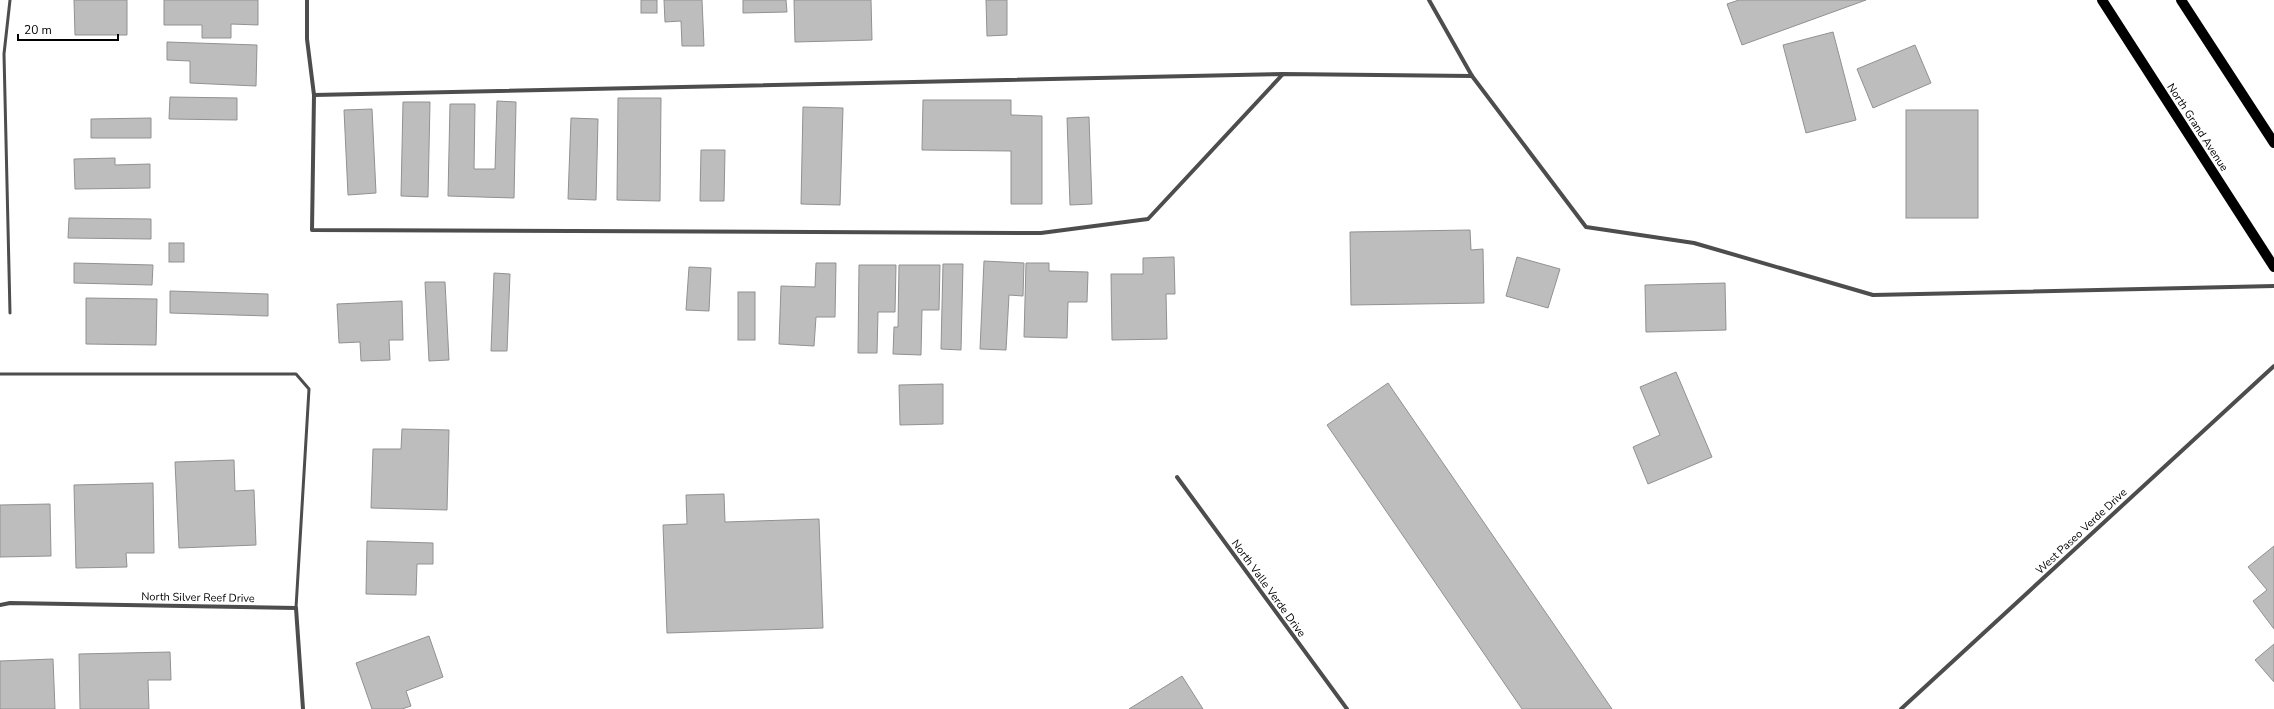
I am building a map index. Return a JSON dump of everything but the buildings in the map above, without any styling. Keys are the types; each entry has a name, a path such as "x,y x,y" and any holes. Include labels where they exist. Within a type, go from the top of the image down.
{"main road":[{"name":"North Grand Avenue","path":"2102,0 2274,267"},
{"path":"2181,0 2274,143"}],"street":[{"path":"307,0 307,39 314,95 312,230 1041,233 1148,219 1283,74"},
{"path":"1429,0 1472,76 1586,227 1694,243 1873,295 2274,286"},
{"path":"314,95 1283,74 1472,76"},
{"name":"West Paseo Verde Drive","path":"1901,709 2274,366"},
{"name":"North Valle Verde Drive","path":"1177,477 1347,709"},
{"name":"North Silver Reef Drive","path":"0,605 10,603 296,608"},
{"path":"296,608 303,709"}],"lane":[{"path":"10,0 4,54 10,313"},
{"path":"0,374 296,374 309,389 296,608"}]}
